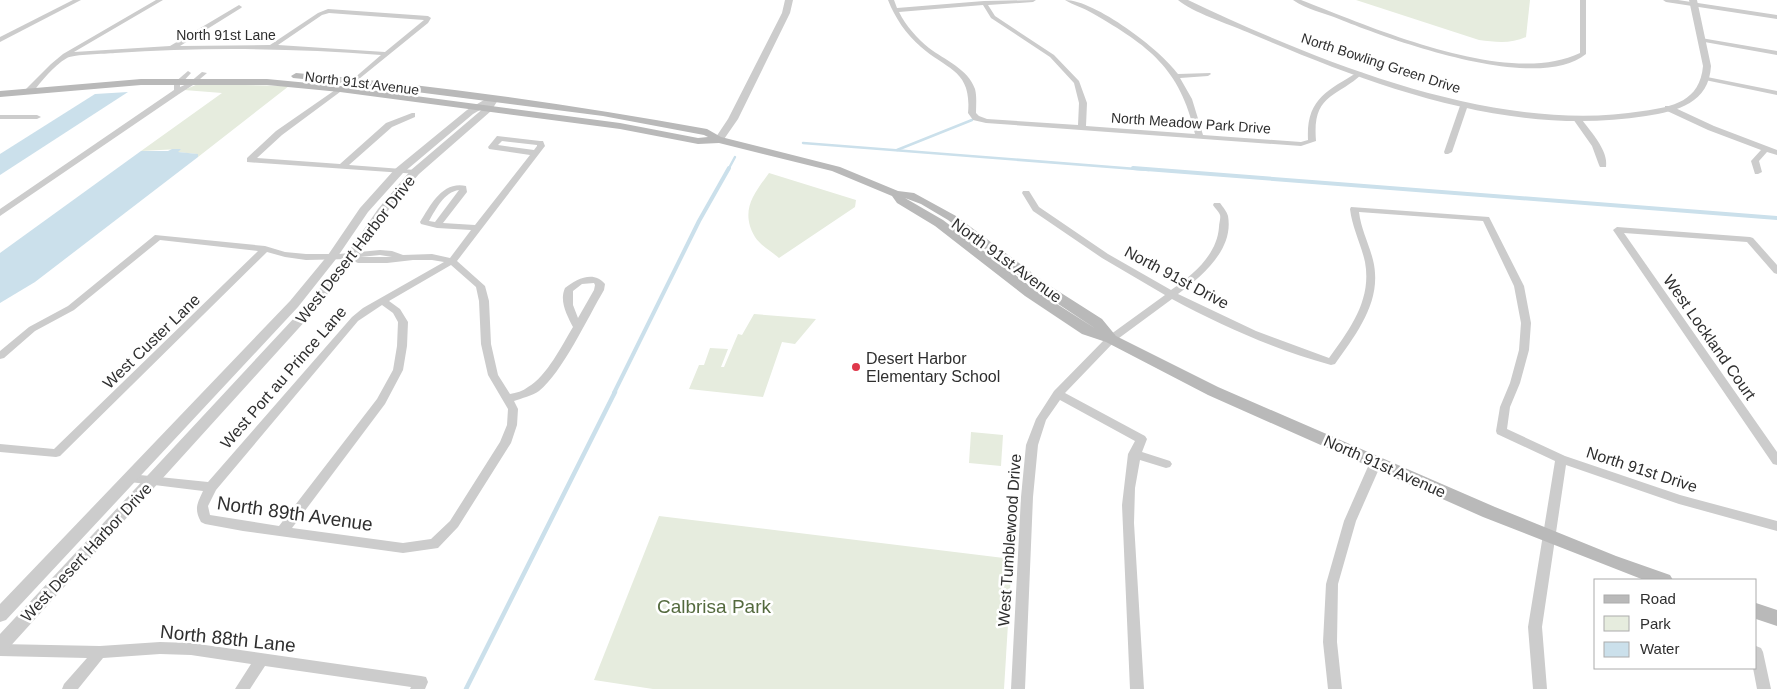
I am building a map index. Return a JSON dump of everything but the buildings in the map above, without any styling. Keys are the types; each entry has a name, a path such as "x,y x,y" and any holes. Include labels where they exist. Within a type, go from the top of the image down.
{"main road":[{"name":"North 91st Avenue","path":"0,86 113,76 188,73 268,74 354,81 698,140 719,140 836,169 896,194 910,195 952,218 973,241 1061,315 1087,330 1111,339 1187,379 1376,462 1549,536 1661,579"},
{"name":"North 91st Avenue","path":"0,94 93,85 180,81 268,82 340,89 475,108 491,104"},
{"path":"1757,611 1777,618"}],"street":[{"path":"0,40 78,0"},
{"path":"29,91 65,55 160,0"},
{"path":"719,140 733,119 780,25 789,0"},
{"path":"891,0 895,10 1032,0"},
{"path":"1068,0 1100,15 1136,38 1164,60 1187,91 1195,113 1200,137"},
{"name":"North Bowling Green Drive","path":"1182,0 1276,42 1360,73 1434,97 1520,114 1577,119 1636,116 1681,104 1696,94 1707,80"},
{"path":"1296,0 1381,32 1457,57 1498,64 1539,66 1565,62 1582,54 1583,0"},
{"path":"1666,0 1694,2 1777,17"},
{"path":"1694,2 1707,66 1707,80 1777,92"},
{"path":"984,3 993,17 1052,56 1077,82 1083,103 1082,128"},
{"path":"172,48 239,7"},
{"name":"North Meadow Park Drive","path":"895,10 903,24 920,43 959,70 969,81 973,96 972,113 976,118 986,121 1301,144 1312,141 1310,126 1314,107 1360,73"},
{"path":"273,46 320,14 328,11 385,13 428,18 426,22 354,81"},
{"path":"1701,40 1777,53"},
{"name":"North 91st Lane","path":"65,55 172,48 273,46 387,54"},
{"path":"176,92 175,86 188,73"},
{"path":"0,213 176,92 195,81 204,73"},
{"path":"1177,76 1208,74"},
{"path":"340,89 279,133 250,160 415,172"},
{"name":"West Desert Harbor Drive","path":"0,646 313,305 351,256 382,211 415,172 491,104"},
{"path":"1448,152 1464,104"},
{"name":"West Desert Harbor Drive","path":"0,615 294,304 332,257 364,210 399,172 475,108"},
{"path":"1668,108 1777,153"},
{"path":"342,167 389,125 412,115"},
{"path":"0,117 37,117"},
{"path":"1577,119 1590,135 1601,155 1602,164"},
{"name":"West Port au Prince Lane","path":"211,487 355,319 366,310 452,261 536,153 492,147"},
{"path":"1758,172 1755,162 1766,149"},
{"path":"437,225 463,192 464,188 457,187 450,188 424,222 437,225 477,228"},
{"name":"North 91st Drive","path":"1026,193 1036,209 1131,273 1237,328 1301,353 1330,362 1359,320 1368,303 1372,286 1369,263 1356,222 1354,209 1486,219 1520,286 1526,322 1524,350 1515,383 1505,407 1501,431 1560,459 1679,499 1777,526"},
{"name":"West Tumblewood Drive","path":"1018,689 1027,497 1032,445 1041,420 1058,394 1111,339 1172,295 1209,262 1219,247 1224,225 1224,214 1218,205"},
{"name":"West Lockland Court","path":"1777,271 1750,240 1618,230 1777,461"},
{"path":"0,356 32,329 71,308 158,237 265,249 275,253 332,257 351,256 358,260 432,257 452,261 480,286 484,301 486,344 492,375 508,398 534,389 545,378 578,327 599,290 600,284 596,280 580,281 568,290 567,299 578,327"},
{"name":"West Custer Lane","path":"0,448 56,453 265,249"},
{"path":"283,530 381,401 398,370 403,322 397,312 383,300"},
{"path":"1058,394 1141,439 1134,454 1130,472 1128,504 1137,689"},
{"name":"North 89th Avenue","path":"130,478 211,487 202,506 205,519 404,548 434,544 454,524 505,443 512,425 513,409 508,398"},
{"path":"1134,454 1166,464"},
{"path":"1540,689 1535,627 1560,459"},
{"path":"1335,689 1330,642 1332,584 1350,521 1376,462"},
{"name":"North 88th Lane","path":"0,650 100,652 160,648 191,649 419,685"},
{"path":"69,689 100,652"},
{"path":"1757,657 1764,689"},
{"path":"242,689 262,659"}],"green space":[{"path":"1356,0 1530,0 1526,37 1515,41 1503,42 1479,40"},
{"path":"198,84 289,86 198,157 197,154 177,152 180,149 141,151 222,93 184,90"},
{"path":"769,173 856,200 855,207 779,258 757,240 749,219 750,204"},
{"path":"754,314 816,319 795,344 782,342 763,397 689,389 699,365 704,365 710,348 728,349 721,367 724,367 738,334 742,335"},
{"path":"971,432 1003,435 1001,466 969,463"},
{"name":"Calbrisa Park","path":"659,516 1012,559 1004,689 653,689 594,680"}],"water":[{"path":"128,92 0,175 0,154 95,94"},
{"path":"181,149 178,152 198,154 198,157 35,282 0,303 0,253 141,151 168,151"}],"waterway":[{"path":"897,150 972,120"},
{"path":"803,143 1149,170"},
{"path":"728,170 735,157"},
{"path":"614,393 699,221 729,168"},
{"path":"1133,168 1777,218"},
{"path":"466,689 615,392"}],"place":[{"name":"Desert Harbor Elementary School","path":"856,367"}]}
